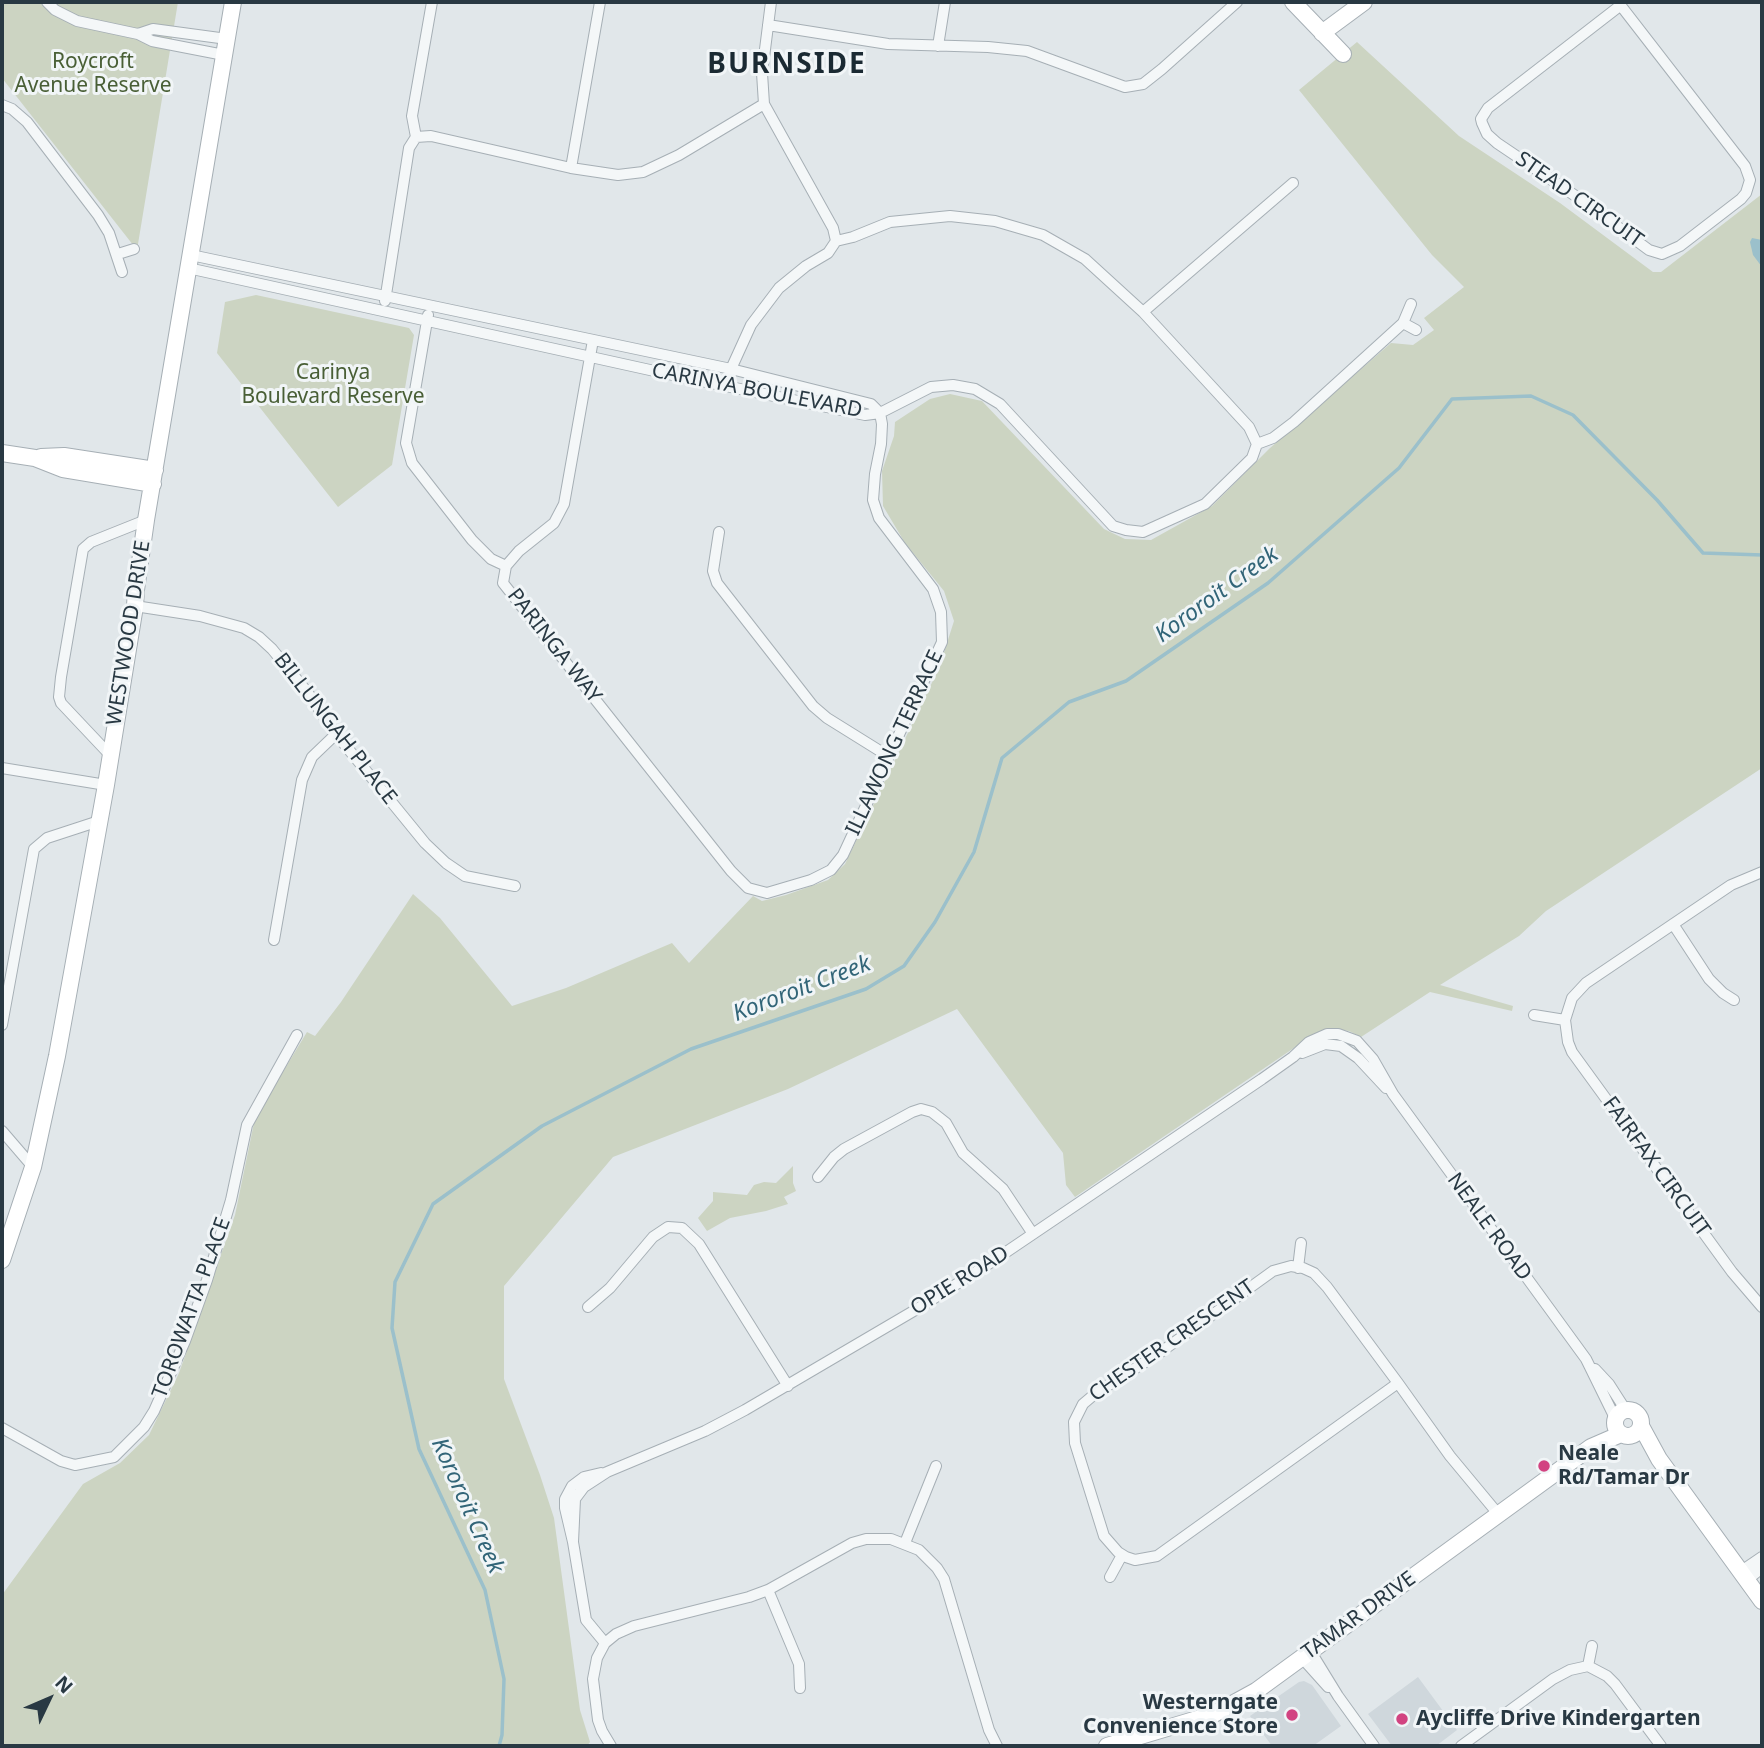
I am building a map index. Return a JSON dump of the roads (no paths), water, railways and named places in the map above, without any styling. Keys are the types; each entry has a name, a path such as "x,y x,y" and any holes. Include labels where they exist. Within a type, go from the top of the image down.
{"street":[{"path":"47,2 55,10 77,21 138,34 152,40 225,47"},
{"name":"WESTWOOD DRIVE","path":"2,1260 33,1167 57,1056 106,785 146,520 233,2"},
{"path":"383,311 409,148 416,137 412,116 432,2"},
{"path":"571,168 600,2"},
{"path":"771,2 762,73 764,104 833,228 836,241"},
{"path":"938,46 945,2"},
{"path":"768,25 888,44 1027,51 1125,87 1143,84 1237,2"},
{"path":"1293,2 1343,54"},
{"path":"1322,33 1364,2"},
{"name":"STEAD CIRCUIT","path":"1619,3 1745,166 1750,180 1741,199 1680,246 1662,254 1649,250 1497,143 1487,134 1481,119 1488,108 1619,3"},
{"path":"416,137 431,136 618,176 643,172 679,155 764,104"},
{"path":"2,105 27,122 98,215 110,233 122,272"},
{"path":"1143,312 1293,184"},
{"path":"729,385 731,369 751,326 779,288 806,266 828,253 836,241 890,222 950,216 995,221 1043,235 1085,259 1143,312 1249,427 1257,444 1252,458 1205,504 1143,532 1113,526 1000,404 975,389 953,385 931,387 880,413"},
{"path":"118,254 134,249"},
{"name":"CARINYA BOULEVARD","path":"190,261 385,296 731,369 871,404 880,413"},
{"name":"CARINYA BOULEVARD","path":"190,261 383,311 865,415 880,413"},
{"path":"1257,444 1273,438 1294,422 1403,323 1411,303"},
{"path":"430,306 406,443 412,463 472,540 491,559 506,566"},
{"path":"1403,323 1416,330"},
{"name":"PARINGA WAY","path":"593,340 564,504 554,523 519,551 506,566 503,583 731,871 748,888"},
{"name":"ILLAWONG TERRACE","path":"748,888 767,893 811,880 831,870 843,855 942,642 941,612 933,589 879,519 873,500 883,424 880,413"},
{"path":"2,453 35,458 63,468 154,477"},
{"path":"110,755 61,703 61,677 83,549 91,542 146,520"},
{"path":"719,532 713,571 717,583 813,706 827,718 888,756"},
{"name":"BILLUNGAH PLACE","path":"135,606 200,616 244,628 259,637 308,693 336,734 425,843 465,876 515,886"},
{"path":"274,940 302,780 312,757 336,734"},
{"path":"2,768 106,785"},
{"path":"2,1025 34,849 47,838 99,821"},
{"path":"1534,1014 1565,1020 1568,1008 1579,989 1731,885 1762,872"},
{"path":"1673,924 1709,979 1734,1000"},
{"name":"FAIRFAX CIRCUIT","path":"1565,1020 1572,1052 1732,1272 1762,1307"},
{"name":"TOROWATTA PLACE","path":"2,1428 61,1461 75,1465 114,1457 144,1427 154,1411 185,1341 207,1280 231,1200 252,1112 297,1035"},
{"name":"OPIE ROAD","path":"606,1643 586,1620 573,1542 575,1489 607,1472 705,1431 788,1386 1033,1234 1293,1057 1325,1044 1346,1042"},
{"name":"NEALE ROAD","path":"1346,1042 1393,1094 1586,1360 1609,1384 1625,1424 1659,1459 1762,1601"},
{"path":"818,1177 844,1149 912,1112 932,1112 946,1123 962,1153 1003,1189 1033,1234"},
{"path":"2,1131 33,1167"},
{"path":"589,1307 610,1288 653,1237 668,1227 682,1228 699,1244 788,1386"},
{"path":"1301,1243 1298,1268 1314,1273 1327,1287 1495,1517"},
{"name":"CHESTER CRESCENT","path":"1122,1555 1109,1543 1100,1528 1075,1443 1074,1422 1077,1413 1088,1398 1158,1354 1273,1271 1281,1267 1298,1268"},
{"path":"1110,1577 1122,1555 1135,1560 1146,1559 1168,1550 1398,1383"},
{"name":"TAMAR DRIVE","path":"1107,1746 1214,1714 1256,1691 1625,1424"},
{"path":"905,1543 936,1466"},
{"path":"611,1746 598,1720 593,1679 597,1658 606,1643 616,1634 634,1626 749,1597 768,1590 852,1543 879,1538 905,1543 929,1558 944,1579 989,1730 991,1746"},
{"path":"1743,1576 1762,1557"},
{"path":"1743,1576 1762,1568"},
{"path":"768,1590 799,1664 800,1688"},
{"path":"1588,1666 1592,1647"},
{"path":"1307,1655 1374,1746"},
{"path":"1461,1746 1553,1679 1570,1670 1588,1666 1607,1676 1615,1684 1661,1746"},
{"path":"989,1730 997,1746"}],"water":[{"path":"1752,238 1762,240 1762,267 1753,255 1750,242"}],"waterway":[{"name":"Kororoit Creek","path":"499,1746 502,1735 504,1679 485,1590 419,1449 392,1328 395,1282 433,1204 542,1126 691,1049 866,989 904,966 935,922 974,852 1002,758 1069,702 1126,681 1268,583 1399,468 1452,399 1531,396 1573,415 1657,500 1703,553 1762,555"}],"place":[{"name":"Neale Rd/Tamar Dr","path":"1544,1466"},
{"name":"Westerngate Convenience Store","path":"1292,1715"},
{"name":"Aycliffe Drive Kindergarten","path":"1402,1719"}],"district":[{"name":"BURNSIDE","path":"787,65"}],"park label":[{"name":"Roycroft Avenue Reserve","path":"93,74"},
{"name":"Carinya Boulevard Reserve","path":"333,385"}]}
